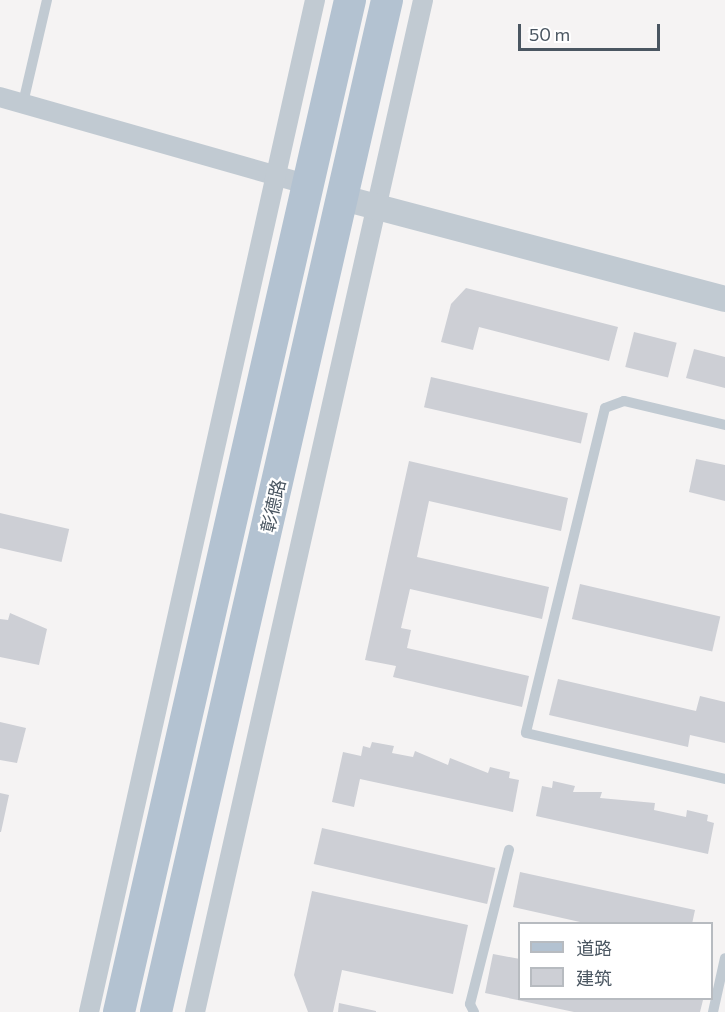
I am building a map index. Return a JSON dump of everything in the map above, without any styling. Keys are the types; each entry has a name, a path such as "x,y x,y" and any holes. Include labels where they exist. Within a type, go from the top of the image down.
{"main road":[{"name":"彰德路","path":"118,1012 350,0"},
{"name":"彰德路","path":"156,1012 387,0"}],"street":[{"path":"89,1012 315,0"},
{"path":"195,1012 423,0"},
{"path":"0,97 308,185"},
{"path":"343,198 725,299"}],"lane":[{"path":"22,103 47,0"},
{"path":"725,425 624,401 605,408 526,733 725,779"},
{"path":"474,1012 470,1004 509,850"},
{"path":"713,1012 725,958"}],"building":[{"path":"466,288 618,327 609,361 479,327 473,350 441,342 451,304"},
{"path":"634,332 677,343 668,378 625,367"},
{"path":"694,349 725,357 725,388 686,378"},
{"path":"431,377 588,413 581,443 424,407"},
{"path":"696,459 725,465 725,501 689,492"},
{"path":"409,461 568,498 561,531 429,501 417,557 549,587 542,619 410,589 401,628 411,630 407,648 529,676 522,707 393,677 396,666 365,660"},
{"path":"0,513 69,529 62,562 0,548"},
{"path":"580,584 720,616 712,651 572,619"},
{"path":"10,613 47,629 39,665 0,657 0,619 8,620"},
{"path":"558,679 696,711 700,696 725,702 725,743 690,735 688,747 549,715"},
{"path":"0,722 26,728 17,763 0,760"},
{"path":"372,742 394,746 392,753 413,757 415,751 448,765 450,758 488,773 490,767 510,772 509,778 519,780 513,812 360,779 354,807 332,802 343,752 361,756 363,746 370,748"},
{"path":"553,781 575,786 573,792 602,792 600,798 655,803 654,810 686,817 687,810 708,815 707,821 714,823 708,854 536,816 542,786 552,788"},
{"path":"0,793 9,795 1,832 0,832"},
{"path":"322,828 495,868 487,904 314,864"},
{"path":"520,872 695,910 692,922 580,922 513,907"},
{"path":"312,891 468,925 453,994 342,970 333,1012 308,1012 294,975"},
{"path":"493,954 518,959 518,1000 703,1000 700,1012 574,1012 485,993"},
{"path":"339,1003 376,1011 376,1012 338,1012"}]}
